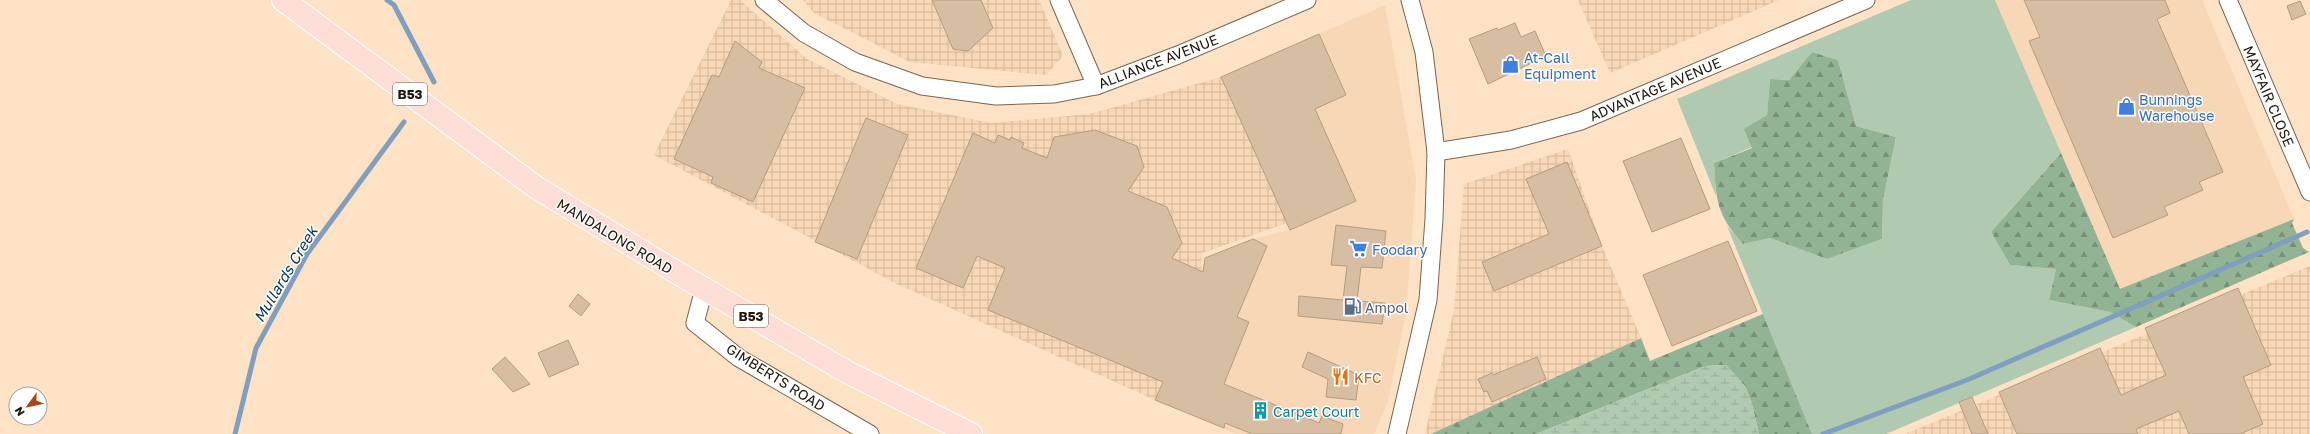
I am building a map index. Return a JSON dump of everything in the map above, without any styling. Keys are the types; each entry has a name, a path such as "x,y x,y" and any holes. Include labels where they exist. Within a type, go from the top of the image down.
{"main road":[{"name":"MANDALONG ROAD","path":"283,0 534,186 704,289 847,372 971,434"}],"street":[{"name":"ALLIANCE AVENUE","path":"764,0 804,33 855,62 922,86 996,96 1054,94 1096,86 1178,55 1307,0"},
{"path":"1059,0 1096,86"},
{"path":"1397,434 1428,300 1434,219 1436,152 1424,52 1410,0"},
{"name":"ADVANTAGE AVENUE","path":"1436,152 1512,140 1581,121 1866,0"},
{"name":"MAYFAIR CLOSE","path":"2228,0 2310,192"},
{"name":"GIMBERTS ROAD","path":"704,289 695,323 739,358 870,434"}],"shaded area":[{"path":"731,0 740,0 807,59 897,104 991,123 1090,114 1221,77 1287,223 1202,253 1202,287 1155,400 897,284 654,155"},
{"path":"803,0 1039,0 1063,56 1046,75 910,62 814,13"},
{"path":"1578,0 1779,0 1610,73"},
{"path":"1995,0 2202,0 2294,219 2120,290"},
{"path":"1385,5 1416,180 1406,312 1388,402 1374,434 1236,434 1155,400 1202,287 1205,258 1253,239 1289,230 1221,77"},
{"path":"1568,149 1602,246 1641,338 1431,434 1425,434 1454,310 1464,184"},
{"path":"2310,266 2310,434 1905,434"}],"green space":[{"path":"1911,0 1995,0 2061,153 1991,232 2010,265 2056,269 2049,300 2110,312 2136,327 1886,434 1812,434 1727,226 1743,244 1770,238 1827,259 1882,239 1883,200 1896,137 1856,126 1838,60 1812,52 1789,80 1770,79 1767,115 1752,147 1714,163 1716,196 1677,99"},
{"path":"1812,52 1838,60 1856,126 1896,137 1883,200 1882,239 1827,259 1770,238 1743,244 1734,234 1723,216 1717,198 1714,163 1752,148 1744,129 1767,115 1770,79 1789,80"},
{"path":"2061,153 2120,289 2294,219 2292,223 2303,248 2309,252 2136,327 2110,312 2049,300 2056,269 2010,265 1991,232"},
{"path":"1763,314 1812,434 1759,434 1752,404 1745,386 1726,365 1705,366 1536,434 1431,434 1641,338 1650,361"},
{"path":"1726,365 1745,386 1752,404 1759,434 1536,434 1705,366"}],"building":[{"path":"932,0 981,0 993,28 968,51 953,49"},
{"name":"Bunnings Warehouse","path":"2024,0 2165,0 2170,13 2157,19 2223,172 2199,182 2203,190 2164,207 2168,215 2113,238 2029,41 2040,37"},
{"path":"2300,1 2306,14 2292,20 2287,6"},
{"path":"1515,23 1521,37 1535,31 1546,56 1488,84 1469,39"},
{"path":"1319,34 1346,95 1315,109 1356,201 1290,230 1221,77"},
{"path":"735,41 762,62 759,68 805,88 753,202 711,183 713,177 674,159 712,75 719,77"},
{"path":"866,118 908,135 857,259 815,242"},
{"path":"1095,130 1137,146 1144,167 1128,191 1167,207 1182,243 1172,258 1203,272 1205,258 1253,239 1267,246 1237,317 1249,322 1224,384 1319,423 1322,416 1343,424 1341,434 1252,434 1225,423 1224,428 1155,400 1163,382 988,310 1005,268 977,256 963,288 916,268 973,133 995,143 998,135 1010,140 1011,137 1024,143 1022,148 1047,158 1054,137"},
{"path":"1681,138 1710,209 1652,232 1623,161"},
{"path":"1567,162 1602,246 1494,291 1482,262 1549,234 1526,179"},
{"path":"1336,225 1386,231 1382,268 1361,267 1357,301 1385,303 1382,324 1298,316 1299,296 1343,300 1347,266 1331,265"},
{"path":"1728,241 1757,311 1672,346 1643,275"},
{"path":"2238,288 2271,365 2243,377 2263,424 2240,434 2189,434 2179,411 2136,429 2138,434 2017,434 1999,392 2100,348 2121,395 2166,375 2145,328"},
{"path":"578,294 590,304 581,316 569,306"},
{"path":"568,340 579,364 549,377 538,353"},
{"name":"KFC","path":"1308,352 1359,375 1356,400 1326,397 1328,379 1302,367"},
{"path":"505,357 530,384 513,392 492,369"},
{"path":"1537,357 1546,379 1492,402 1487,391 1484,392 1478,379 1492,373 1493,375"},
{"path":"1972,397 1988,434 1972,434 1959,402"}],"waterway":[{"name":"Mullards Creek","path":"387,0 394,5 434,82"},
{"name":"Mullards Creek","path":"235,434 256,348 307,254 404,122"},
{"path":"1823,434 1967,380 2307,232"}],"place":[{"name":"At-Call Equipment","path":"1511,65"},
{"name":"Bunnings Warehouse","path":"2126,107"},
{"name":"Foodary","path":"1359,249"},
{"name":"Ampol","path":"1352,307"},
{"name":"KFC","path":"1341,377"},
{"name":"Carpet Court","path":"1260,411"}]}
